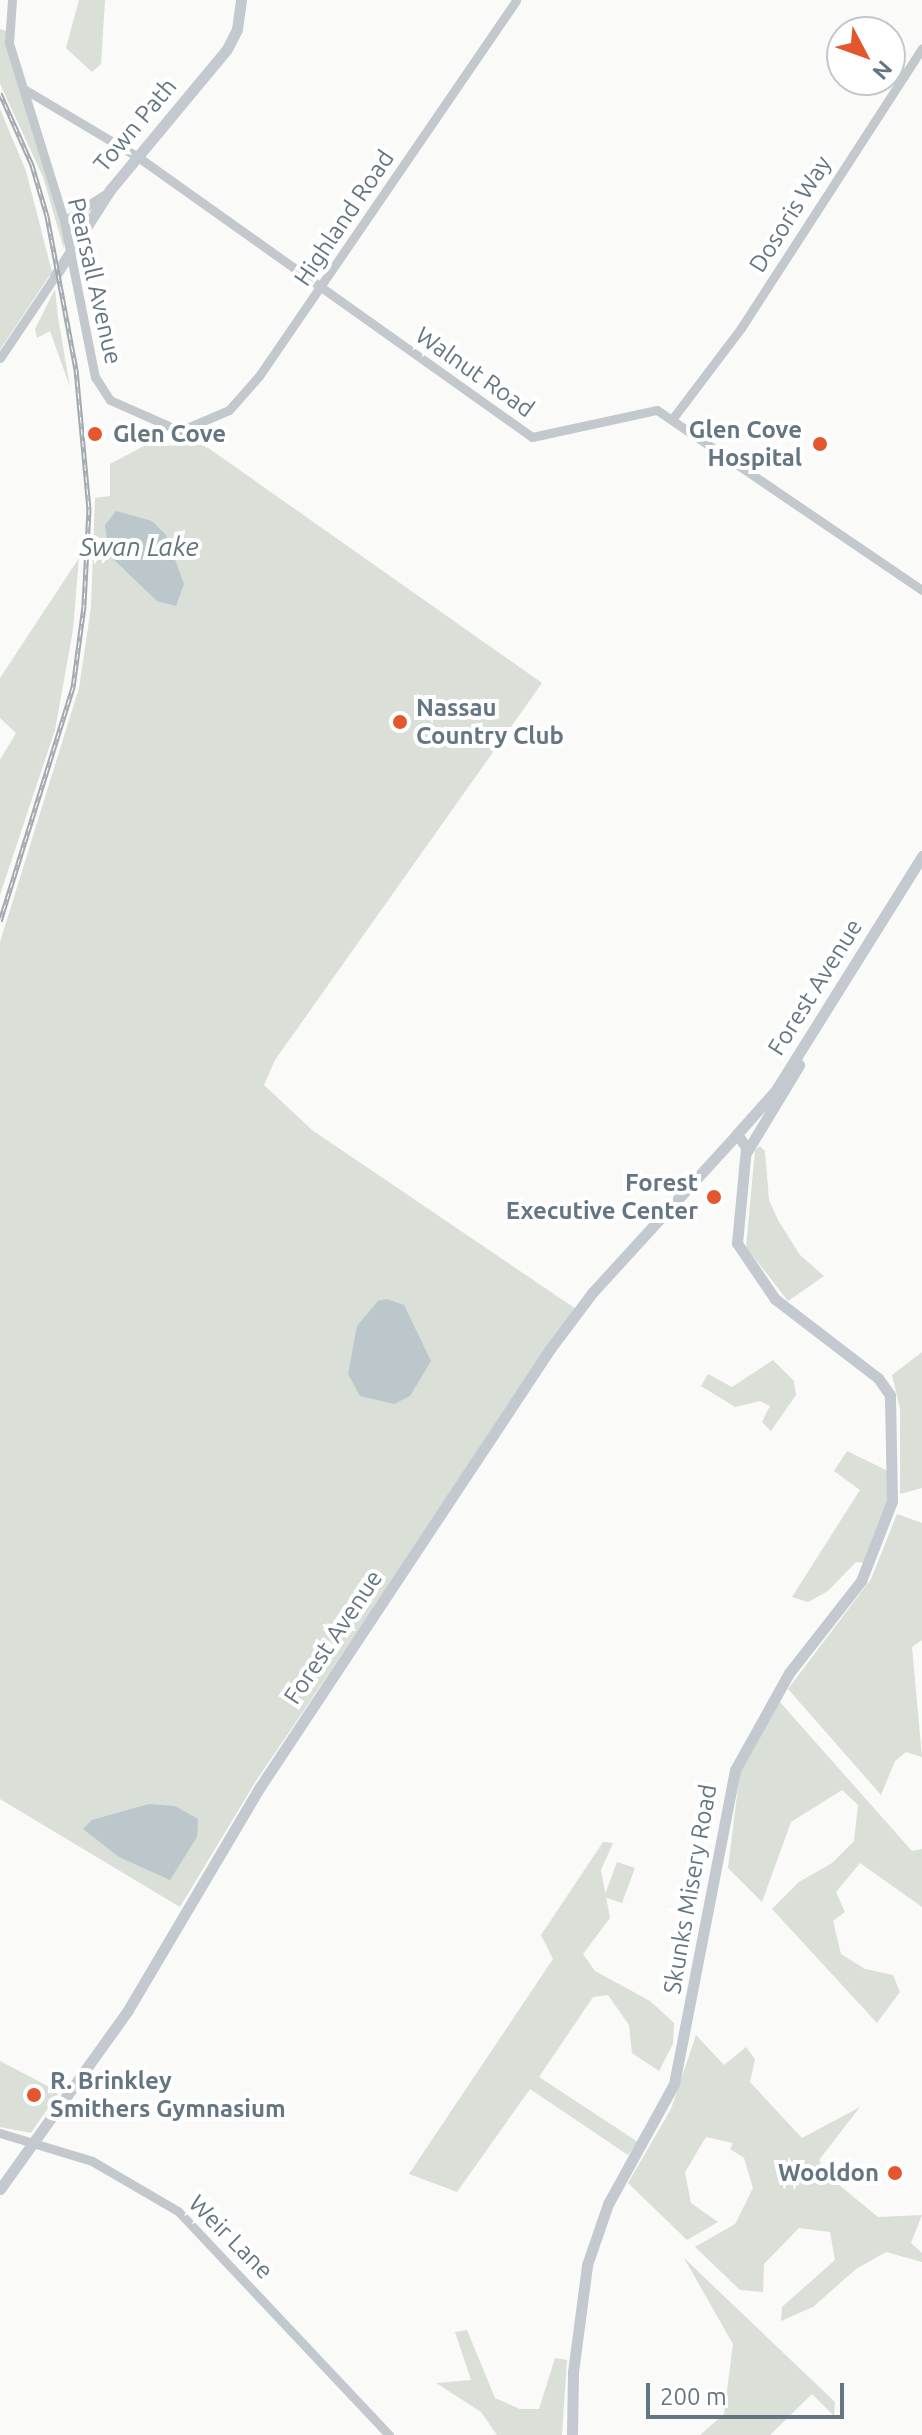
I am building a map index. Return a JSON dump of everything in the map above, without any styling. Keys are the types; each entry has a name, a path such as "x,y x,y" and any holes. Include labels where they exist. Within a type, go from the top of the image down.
{"main road":[{"name":"Town Path","path":"57,274 110,190 227,49 237,29 241,0"},
{"name":"Forest Avenue","path":"0,2189 128,2010 260,1787 550,1349 580,1307 776,1090 922,856"},
{"path":"745,1153 783,1096 810,1038"},
{"path":"737,1134 745,1142 745,1153"},
{"name":"Skunks Misery Road","path":"572,2435 573,2372 587,2265 608,2204 674,2084 735,1770 789,1673 861,1581 886,1526 892,1501 894,1410 878,1378 775,1299 737,1243 745,1153"}],"street":[{"name":"Pearsall Avenue","path":"12,0 9,43 64,221 93,368 104,394 125,410 180,431"},
{"name":"Highland Road","path":"180,431 229,410 320,288 516,0"},
{"name":"Dosoris Way","path":"673,418 741,328 922,48"},
{"name":"Walnut Road","path":"24,89 138,157 532,437 657,410"},
{"path":"64,221 110,190"},
{"path":"0,358 57,274 70,271 77,284"},
{"path":"657,410 688,399"},
{"path":"657,410 922,590"},
{"name":"Weir Lane","path":"0,2133 104,2166 178,2211 389,2435"}],"shaded area":[{"path":"79,0 105,0 101,64 92,72 66,48"},
{"path":"0,29 9,32 65,224 64,249 43,177 0,84"},
{"path":"0,109 26,171 52,272 0,350"},
{"path":"55,289 70,387 50,331 37,338 35,329"},
{"name":"Nassau Country Club","path":"204,445 542,683 275,1060 264,1085 312,1130 576,1309 256,1781 180,1907 0,1799 0,942 79,688 91,607 95,498 110,496 110,464 144,446"},
{"path":"79,558 73,630 55,730 0,895 0,760 16,733 0,718 0,678"},
{"path":"760,1146 765,1151 769,1200 778,1220 800,1255 824,1276 788,1301 746,1247 755,1150"},
{"path":"922,1352 922,1488 900,1494 900,1409 892,1375"},
{"path":"773,1360 794,1381 796,1395 771,1431 762,1422 770,1406 760,1401 735,1407 701,1386 708,1374 732,1387"},
{"path":"847,1451 888,1471 887,1503 867,1563 856,1562 828,1591 808,1602 792,1597 860,1490 834,1471"},
{"path":"897,1514 922,1523 922,1640 912,1647 922,1757 906,1752 895,1761 881,1795 788,1689 871,1579"},
{"path":"779,1701 912,1851 922,1849 922,1907 860,1863 836,1892 845,1912 833,1921 841,1954 865,1969 893,1975 900,1992 877,2023 772,1909 799,1882 832,1863 854,1841 858,1805 842,1790 791,1822 762,1902 728,1868 740,1771"},
{"path":"603,1842 613,1843 601,1870 610,1918 583,1954 595,1971 650,2001 674,2023 673,2044 659,2071 632,2053 629,2025 608,1995 593,1997 539,2077 638,2142 628,2155 530,2089 457,2192 409,2174 553,1959 541,1935"},
{"path":"617,1862 635,1868 622,1903 604,1897"},
{"path":"696,2035 724,2065 746,2047 755,2059 750,2082 802,2138 860,2107 819,2160 827,2175 878,2217 922,2215 911,2243 922,2253 922,2262 886,2252 856,2269 813,2307 781,2321 782,2307 835,2260 830,2232 799,2228 764,2264 763,2292 740,2290 695,2247 735,2224 753,2188 744,2158 730,2149 733,2143 706,2137 685,2172 691,2203 718,2222 687,2240 628,2183 671,2109"},
{"path":"0,2061 59,2092 31,2133 0,2127"},
{"path":"684,2258 835,2402 834,2416 812,2394 770,2435 700,2435 724,2414 733,2344"},
{"path":"467,2330 495,2398 520,2409 539,2409 555,2358 567,2360 562,2435 497,2435 481,2412 436,2383 471,2380 455,2332"}],"water":[{"name":"Swan Lake","path":"116,511 152,521 166,535 184,584 176,606 157,601 109,555 105,525"},
{"path":"387,1299 404,1305 431,1361 410,1396 394,1404 360,1396 348,1374 357,1326 378,1301"},
{"path":"149,1804 175,1806 198,1819 197,1837 170,1880 119,1857 83,1829 92,1820"}],"railway":[{"path":"0,93 32,165 47,216 76,369 89,509 84,606 73,687 0,921"}],"place":[{"name":"Glen Cove","path":"95,434"},
{"name":"Glen Cove Hospital","path":"820,444"},
{"name":"Nassau Country Club","path":"400,722"},
{"name":"Forest Executive Center","path":"714,1197"},
{"name":"R. Brinkley Smithers Gymnasium","path":"34,2095"},
{"name":"Wooldon","path":"895,2173"}]}
